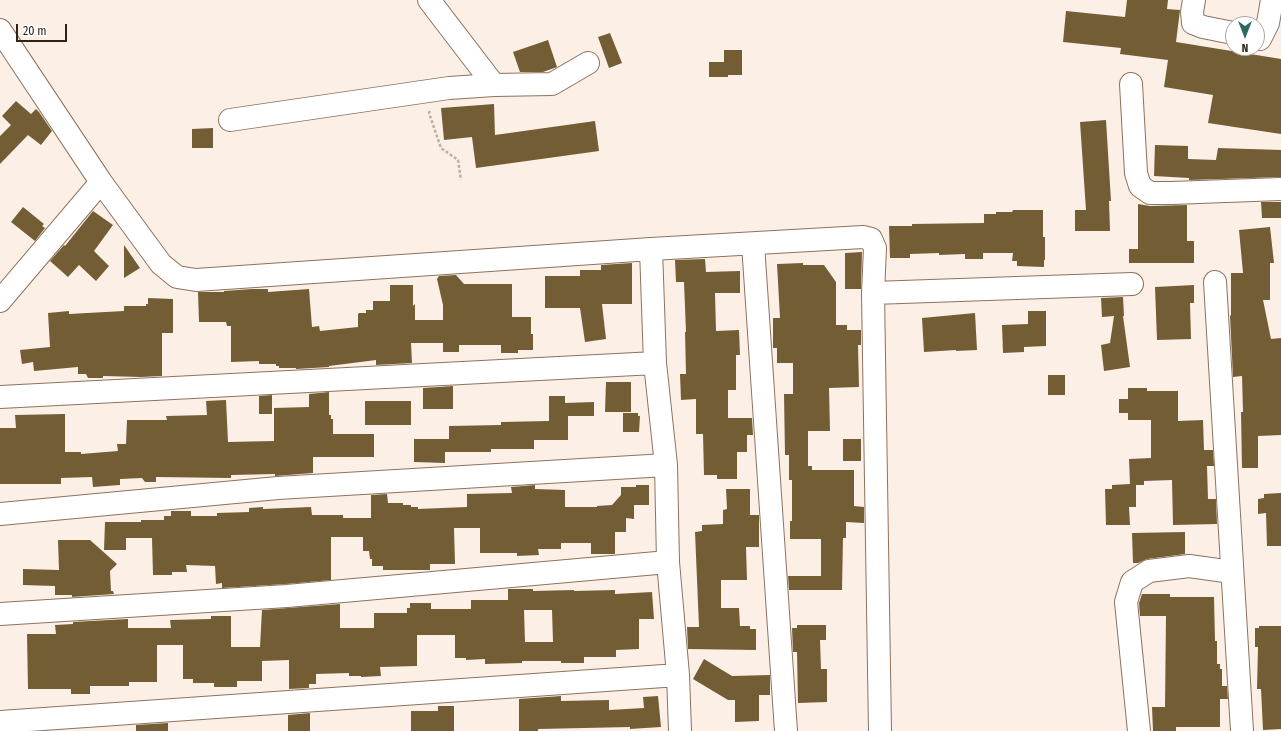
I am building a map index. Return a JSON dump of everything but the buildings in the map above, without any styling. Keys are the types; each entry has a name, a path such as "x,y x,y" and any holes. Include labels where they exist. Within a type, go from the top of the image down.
{"street":[{"path":"428,0 494,85"},
{"path":"1194,0 1192,12 1193,23 1203,27 1225,31"},
{"path":"1265,29 1268,23 1272,0"},
{"path":"0,30 101,182 161,264 177,277 196,280 863,237 871,239 875,248 873,293 880,731"},
{"path":"230,120 449,88 494,85 552,84 588,63"},
{"path":"1131,84 1136,173 1140,186 1150,193 1281,189"},
{"path":"0,301 101,182"},
{"path":"753,244 786,731"},
{"path":"651,250 656,363 666,465 668,562 678,675 680,731"},
{"path":"1215,282 1242,731"},
{"path":"873,293 1132,284"},
{"path":"0,397 656,363"},
{"path":"0,514 278,488 666,465"},
{"path":"0,614 287,596 668,562"},
{"path":"1139,731 1126,602 1132,582 1149,571 1189,566 1232,572"},
{"path":"0,722 678,675"}],"path":[{"path":"449,88 439,94 429,113 441,148 458,160 461,180"}]}
